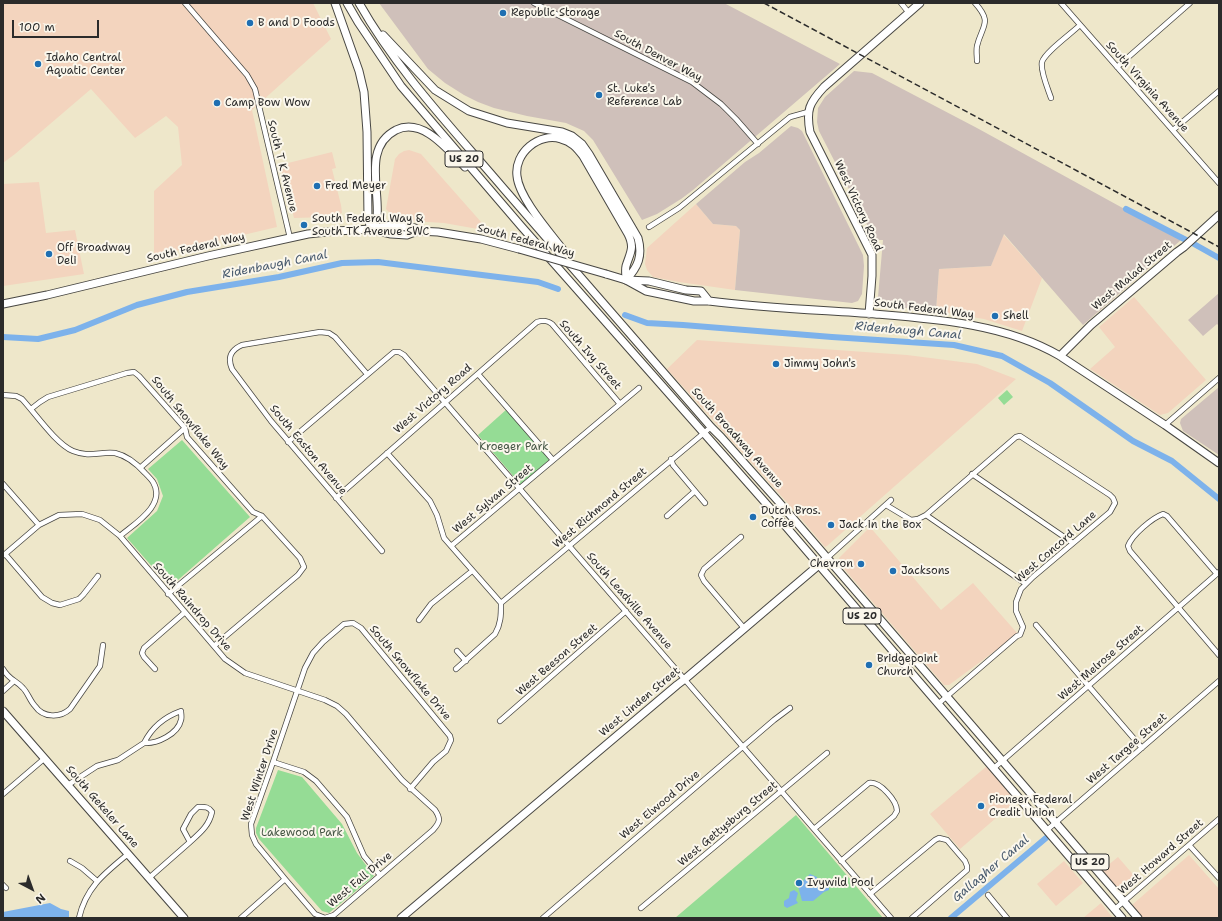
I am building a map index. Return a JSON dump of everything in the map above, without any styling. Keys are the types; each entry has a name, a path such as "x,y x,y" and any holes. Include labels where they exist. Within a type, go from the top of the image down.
{"main road":[{"path":"335,3 359,71 364,92 368,132 368,220 372,229"},
{"name":"South Broadway Avenue","path":"347,3 401,86 703,434 770,508 1122,918"},
{"name":"South Broadway Avenue","path":"359,3 410,79 1138,918"},
{"path":"808,112 813,98 824,87 920,3"},
{"path":"367,17 435,90 469,111 507,123 562,132 572,136 582,144 593,160 638,238 640,248 638,264 626,280"},
{"name":"West Victory Road","path":"808,112 807,118 810,132 872,255 869,314"},
{"path":"372,229 378,220 375,166 377,154 381,144 389,134 398,129 409,127 421,129 434,136 468,170 483,181"},
{"path":"588,285 527,200 518,182 517,167 520,158 525,150 533,144 543,140 553,138 562,139 577,148 583,156 631,240 632,244 630,256 625,268 626,280"},
{"name":"West Malad Street","path":"1060,356 1091,325 1184,247 1219,215"},
{"name":"South Federal Way","path":"3,304 48,295 208,256 290,238 336,231 372,229 407,236 418,231 438,232 481,239 520,249 626,280 646,291 694,301 929,319 976,326 1026,340 1060,356 1165,425 1219,463"},
{"name":"West Linden Street","path":"401,918 827,558"},
{"name":"South Gekeler Lane","path":"3,711 184,918"}],"street":[{"name":"South T K Avenue","path":"185,3 246,75 255,89 290,238"},
{"name":"South Denver Way","path":"534,3 692,82 721,104 758,144"},
{"path":"901,3 909,13"},
{"path":"975,3 984,16 986,22 977,45 977,61"},
{"name":"South Virginia Avenue","path":"1061,3 1219,183"},
{"path":"1117,66 1190,3"},
{"path":"1051,98 1042,70 1042,62 1046,55 1080,25"},
{"path":"1173,130 1219,91"},
{"path":"649,228 678,208 790,117 808,112"},
{"name":"West Victory Road","path":"336,498 537,322 545,320"},
{"name":"South Ivy Street","path":"545,320 552,324 620,404"},
{"name":"South Easton Avenue","path":"367,374 335,337 329,333 320,332 242,344 235,348 230,354 232,369 271,421 382,551"},
{"name":"South Leadville Avenue","path":"367,374 394,352 399,352 404,355 891,918"},
{"name":"South Snowflake Way","path":"31,409 48,397 127,372 134,372 185,428 187,437 253,512 262,516 300,558 304,567 298,575 214,646"},
{"path":"288,442 367,374"},
{"path":"478,374 553,460"},
{"path":"1165,425 1219,378"},
{"name":"West Sylvan Street","path":"451,546 639,388"},
{"path":"3,395 19,397 57,438 72,451 93,455 114,453 123,456 132,460 154,483 157,495 149,512 120,536"},
{"name":"West Richmond Street","path":"501,603 711,427"},
{"path":"140,468 185,428"},
{"name":"West Concord Lane","path":"946,696 1020,635 1023,627 1016,611 1016,602 1021,589 1110,512 1115,503 1110,495 1020,436 1016,437 972,474"},
{"path":"387,453 430,501 437,514 444,538 501,603 501,620 499,628 495,634 456,669"},
{"path":"671,459 673,465 705,503"},
{"path":"886,505 912,520 918,519 926,515 972,474 1074,543"},
{"path":"3,484 39,525"},
{"path":"666,516 695,491"},
{"name":"West Linden Street","path":"827,558 891,500"},
{"name":"South Raindrop Drive","path":"4,555 39,525 59,515 82,514 100,520 120,536 184,613 225,659 245,673 325,700 337,706 346,714 385,762 410,789"},
{"path":"1218,573 1167,516 1163,514 1157,516 1134,536 1128,546 1130,552 1219,655"},
{"path":"926,515 1026,584"},
{"path":"168,594 262,516"},
{"path":"741,537 704,568 701,575 704,581 744,628"},
{"path":"4,555 42,597 52,603 60,604 79,598 98,576"},
{"path":"418,620 431,604 472,571"},
{"name":"West Melrose Street","path":"994,768 1218,573"},
{"name":"West Beeson Street","path":"500,721 626,611"},
{"path":"155,669 144,657 142,653 144,648 184,613"},
{"name":"South Snowflake Drive","path":"297,691 305,668 313,652 323,642 344,624 353,623 361,628 450,736 451,740 446,751 433,762 410,789"},
{"path":"1036,625 1142,748"},
{"path":"3,669 5,677 20,685 26,691 33,705 40,712 50,715 60,715 66,713 70,709 100,666 103,645"},
{"path":"457,651 466,661"},
{"path":"3,691 14,681"},
{"name":"West Targee Street","path":"1047,830 1219,681"},
{"name":"West Winter Drive","path":"285,879 256,844 252,835 251,824 297,691"},
{"path":"938,704 946,696"},
{"name":"West Elwood Drive","path":"543,918 743,746 790,708"},
{"path":"68,785 97,766 118,760 144,743 149,732 167,716 180,710 182,720 176,731 153,743 144,743"},
{"name":"West Gettysburg Street","path":"641,908 827,753"},
{"path":"3,794 45,758"},
{"path":"273,762 304,772 316,781 347,817 364,856 380,875"},
{"path":"814,829 866,785 872,782 881,786 896,804 897,811 894,816 841,861"},
{"name":"West Fall Drive","path":"285,879 315,914 325,918 334,915 437,825 439,815 410,789"},
{"path":"149,878 190,842 205,828 212,812 210,809 198,807 191,814 184,829 190,842"},
{"name":"West Howard Street","path":"1115,909 1219,819"},
{"path":"870,894 935,840 939,838 947,840 967,864 967,870 912,918"},
{"path":"1189,845 1219,878"},
{"path":"79,918 84,902 97,881 128,854"},
{"path":"70,861 82,868 97,881"},
{"path":"241,918 285,879"},
{"path":"988,895 1007,918"}],"shaded area":[{"path":"3,3 313,3 331,39 252,110 277,227 154,256 154,191 182,165 178,127 166,116 135,138 91,89 3,163"},
{"path":"379,3 724,3 840,64 693,190 657,214 642,220 593,140 584,131 566,123 494,108 464,95 445,83 428,69"},
{"path":"854,71 872,73 977,128 1181,240 1083,325 1004,234 991,266 939,269 936,311 886,306 879,301 878,297 883,240 875,240 819,131 817,122 818,108 825,97"},
{"path":"791,126 802,131 863,255 864,266 862,294 858,301 852,303 735,290 740,230 736,226 713,224 696,204 745,162 759,153"},
{"path":"409,150 421,154 489,231 444,223 397,220 397,216 393,216 386,209 395,159 399,154"},
{"path":"332,152 336,168 332,169 342,213 327,217 294,218 280,165"},
{"path":"39,182 46,233 75,230 84,274 3,286 3,184"},
{"path":"696,204 713,224 736,226 740,230 735,290 653,277 647,270 645,264 647,248"},
{"path":"1003,234 1042,278 1022,331 984,319 936,311 939,269 991,266"},
{"path":"1219,293 1219,326 1217,324 1203,336 1188,320"},
{"path":"1134,297 1206,380 1168,413 1160,415 1090,369 1115,347 1099,327"},
{"path":"697,340 907,355 977,364 1016,379 825,547 792,508 667,369"},
{"path":"1219,387 1219,455 1183,431 1180,423 1181,419"},
{"path":"870,527 941,610 973,583 1018,634 949,685 944,685 839,563 839,558"},
{"path":"987,766 1017,800 960,849 930,814"},
{"path":"1189,855 1219,889 1219,918 1143,918 1132,905"},
{"path":"1118,857 1137,879 1123,891 1120,891 1102,870"},
{"path":"1064,861 1083,883 1056,906 1037,884"},
{"path":"1101,903 1113,918 1083,918"}],"green space":[{"path":"1007,390 1013,397 1004,405 998,398"},
{"name":"Kroeger Park","path":"507,409 550,459 521,485 478,435"},
{"path":"182,440 250,517 170,587 127,538 157,511 163,496 157,479 148,469"},
{"name":"Lakewood Park","path":"278,770 302,777 342,824 357,853 374,876 329,913 322,911 259,839 256,833 256,828"},
{"path":"796,815 883,918 675,918"}],"water":[{"path":"810,874 817,877 818,883 822,881 827,882 829,890 813,901 802,901 798,886"},
{"path":"794,890 798,893 796,900 798,903 787,908 784,906 784,901 789,898 790,892"},
{"path":"50,903 61,909 69,911 69,918 3,918 3,912"}],"waterway":[{"path":"1126,209 1186,240"},
{"path":"1194,244 1219,258"},
{"name":"Ridenbaugh Canal","path":"3,337 38,339 75,330 137,305 187,292 279,277 342,263 378,262 538,282 558,289"},
{"name":"Ridenbaugh Canal","path":"625,315 647,323 954,345 1002,356 1050,383 1133,441 1172,461 1219,499"},
{"name":"Gallagher Canal","path":"951,918 1046,838"}],"railway":[{"path":"764,3 1219,247"}],"place":[{"name":"Republic Storage","path":"503,13"},
{"name":"B and D Foods","path":"250,23"},
{"name":"Idaho Central Aquatic Center","path":"38,64"},
{"name":"St. Luke's Reference Lab","path":"599,95"},
{"name":"Camp Bow Wow","path":"217,103"},
{"name":"Fred Meyer","path":"317,186"},
{"name":"South Federal Way & South TK Avenue SWC","path":"304,225"},
{"name":"Off Broadway Deli","path":"49,254"},
{"name":"Shell","path":"995,316"},
{"name":"Jimmy John's","path":"776,364"},
{"name":"Dutch Bros. Coffee","path":"753,517"},
{"name":"Jack in the Box","path":"831,525"},
{"name":"Chevron","path":"861,564"},
{"name":"Jacksons","path":"893,571"},
{"name":"Bridgepoint Church","path":"869,665"},
{"name":"Pioneer Federal Credit Union","path":"981,806"},
{"name":"Ivywild Pool","path":"799,883"}]}
